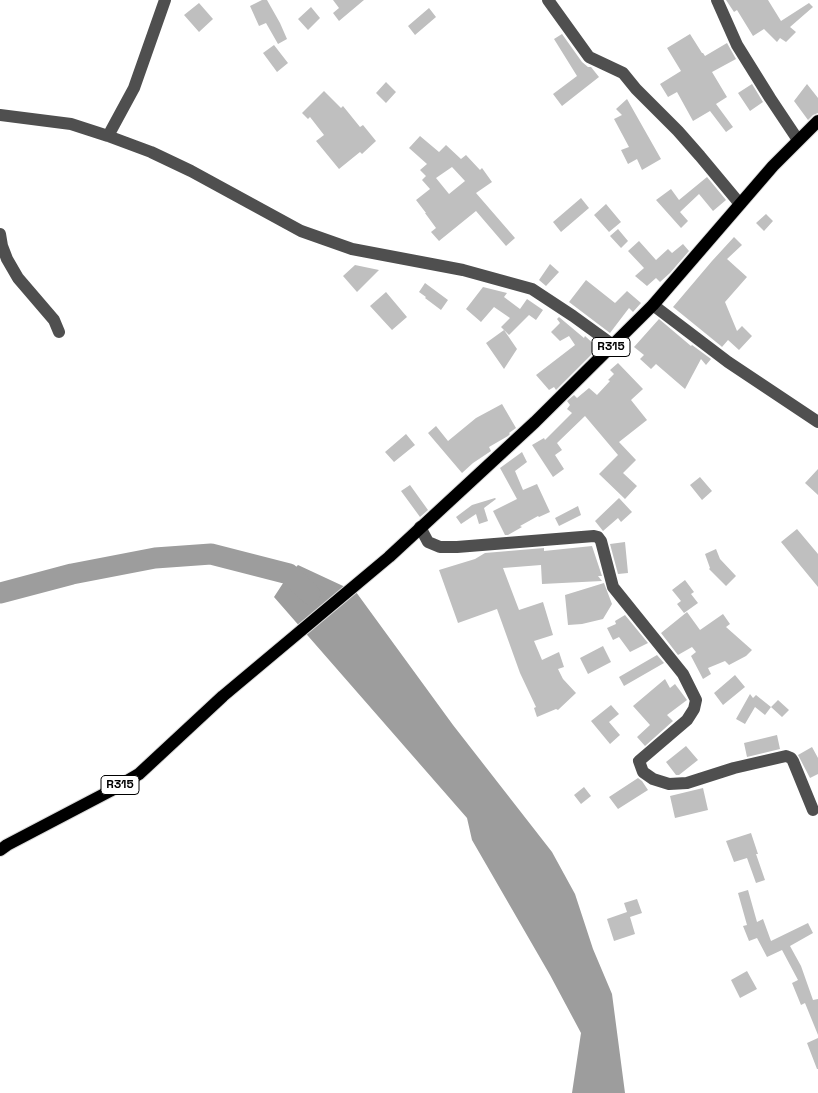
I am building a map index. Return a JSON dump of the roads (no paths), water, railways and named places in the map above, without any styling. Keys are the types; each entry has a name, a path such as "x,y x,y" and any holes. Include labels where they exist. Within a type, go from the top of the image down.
{"main road":[{"name":"R315","path":"0,850 138,774 224,696 388,557 536,422 653,305 773,166 818,121"}],"street":[{"path":"108,136 134,88 165,0"},
{"path":"548,0 589,57 623,73 636,89 678,131 740,204"},
{"path":"717,0 737,45 798,140"},
{"path":"0,115 71,124 151,152 191,171 300,231 352,249 463,270 532,289 613,345"},
{"path":"0,234 7,259 18,278 54,320 59,332"},
{"path":"653,305 728,362 818,422"},
{"path":"420,527 428,542 440,547 598,537 601,541 613,587 683,674 696,700 694,709 687,720 639,761 643,772 653,779 670,784 688,782 734,768 786,756 794,761 813,810"}],"waterway":[{"path":"0,593 72,574 155,558 211,554 289,574 310,594"}]}
